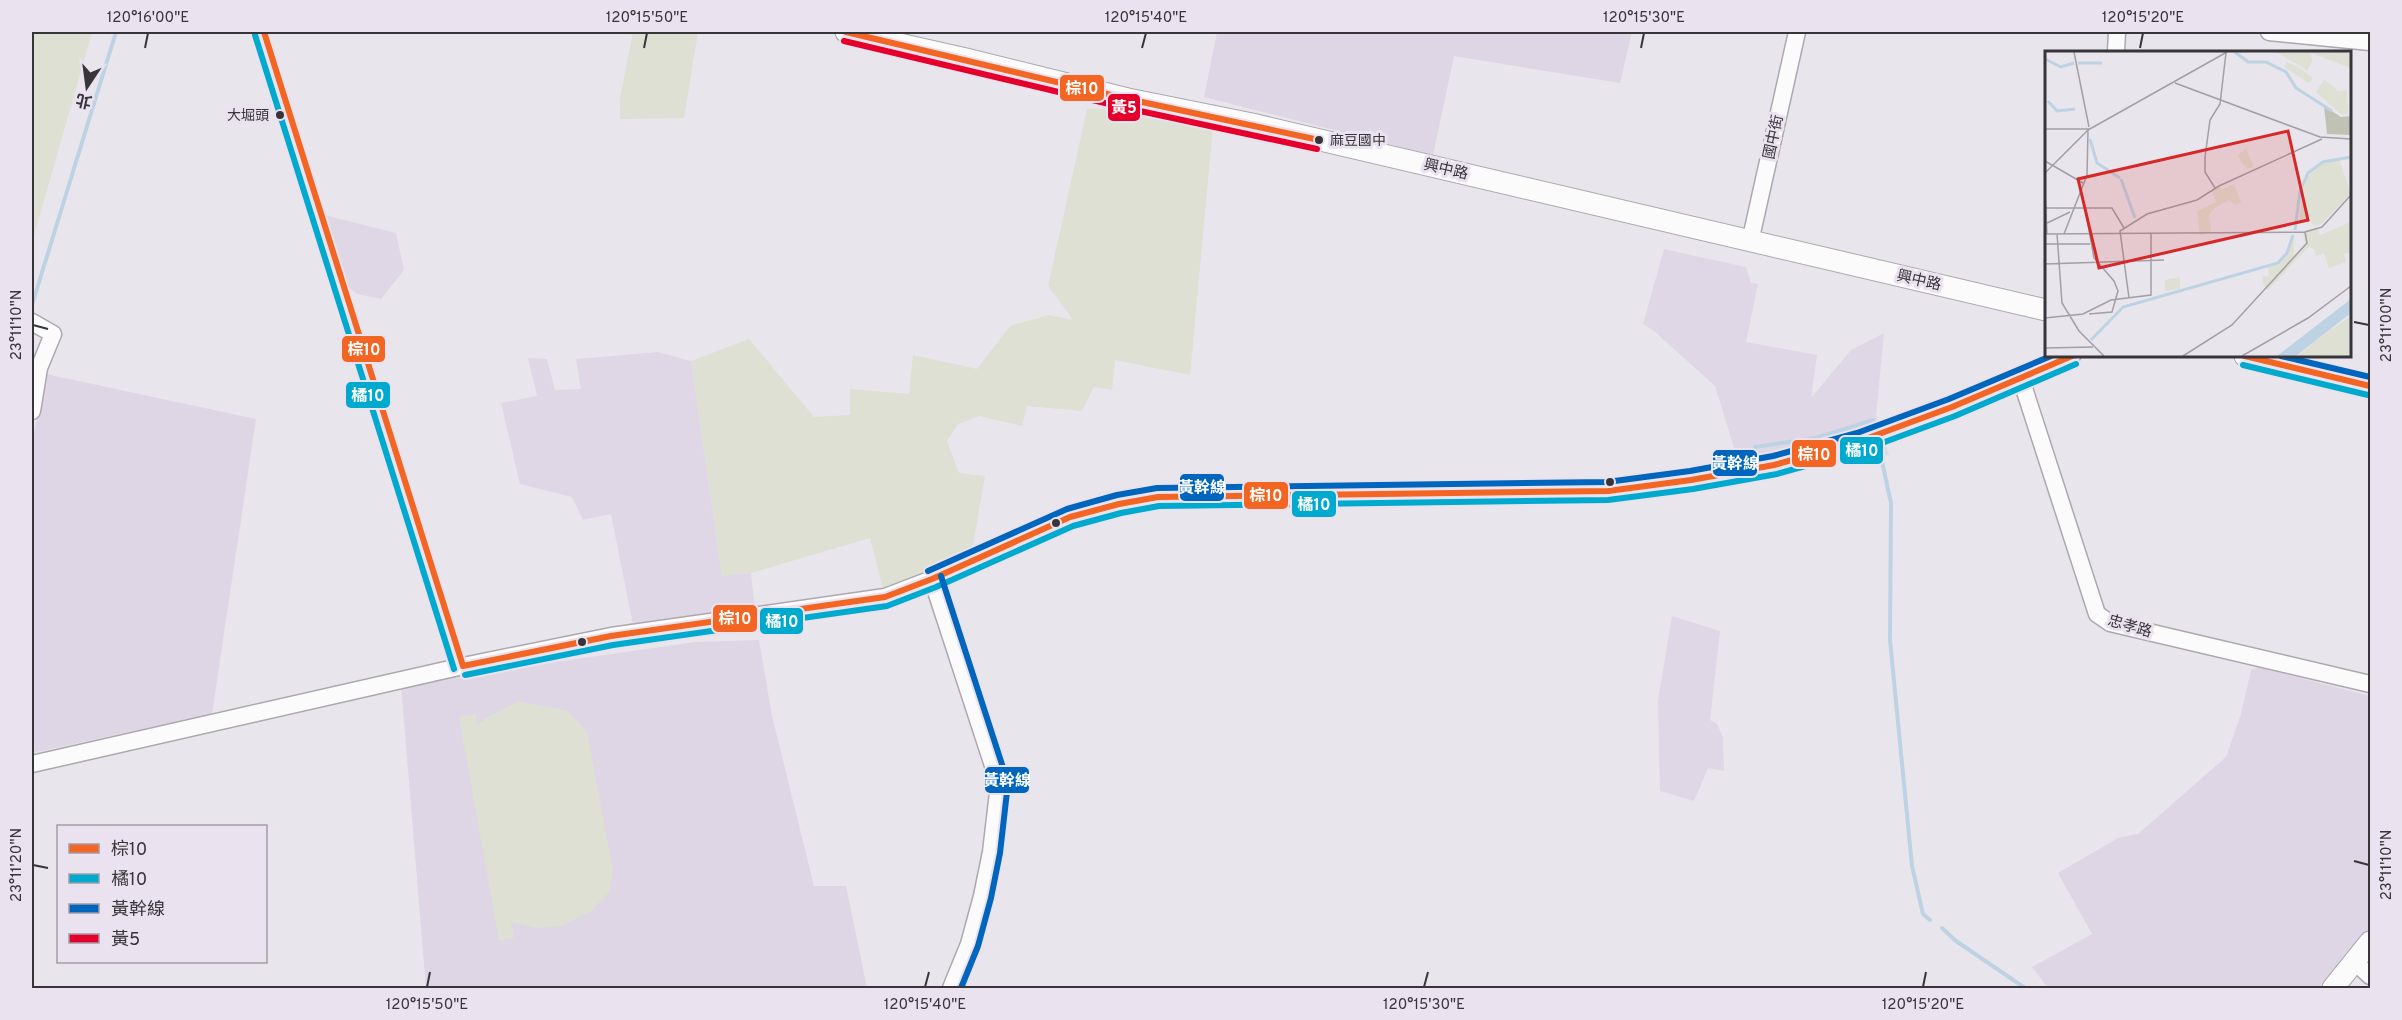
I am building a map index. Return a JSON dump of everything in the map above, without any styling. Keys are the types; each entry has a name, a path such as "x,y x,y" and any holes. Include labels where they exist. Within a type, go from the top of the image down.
{"main road":[{"name":"興中路","path":"846,32 2045,310"},
{"path":"2249,357 2370,386"},
{"path":"2333,988 2370,942"}],"street":[{"name":"國中街","path":"1750,242 1797,32"},
{"path":"2116,51 2117,32"},
{"path":"2269,32 2370,42"},
{"path":"32,322 53,334 39,368 32,411"},
{"path":"32,764 463,666 611,636 864,602 885,597 932,579 1070,517 1119,504 1158,497 1608,490 1678,484 1827,451 1878,435 1923,419 2070,357"},
{"name":"忠孝路","path":"2021,378 2097,614 2101,618 2110,623 2370,684"},
{"path":"932,579 999,784 991,852 982,896 969,944 951,988"},
{"path":"2354,962 2370,976"}],"shaded area":[{"path":"32,32 92,32 32,243"},
{"path":"633,32 698,32 684,118 620,119 620,98"},
{"name":"麻豆國中","path":"1217,32 1632,32 1620,83 1454,56 1433,155 1204,97"},
{"path":"1215,104 1190,375 1115,360 1112,390 1094,387 1082,411 1027,406 1022,426 979,416 958,424 947,441 959,473 985,476 972,551 935,565 925,574 884,593 870,538 751,573 722,576 691,361 749,339 814,417 850,415 850,389 909,394 913,355 977,369 1010,326 1049,315 1073,320 1048,286 1087,109"},
{"path":"320,214 396,233 404,270 381,299 357,294 344,284"},
{"path":"1664,249 1746,267 1751,283 1758,284 1746,342 1817,355 1811,398 1851,350 1884,333 1876,416 1889,455 1743,477 1715,386 1654,331 1643,324"},
{"path":"658,352 691,361 722,576 751,573 755,610 633,625 611,514 583,520 572,497 520,484 501,403 537,396 528,358 547,359 555,390 581,389 576,359"},
{"path":"46,374 256,419 212,714 32,753 32,442"},
{"path":"1672,616 1720,631 1710,720 1717,724 1723,737 1724,771 1708,768 1694,801 1660,791 1658,701"},
{"path":"759,640 772,716 814,886 846,886 867,988 426,988 401,684 695,642"},
{"path":"2258,667 2370,696 2370,940 2331,988 2048,988 2032,967 2092,934 2058,873 2118,838 2138,834 2226,757 2241,714 2251,670"},
{"path":"519,701 568,711 587,732 613,870 609,892 591,911 562,926 536,928 511,922 514,938 499,941 459,717 476,714 477,725"}],"waterway":[{"path":"32,305 116,32"},
{"path":"1755,447 1816,438 1873,420 1875,432"},
{"path":"1880,452 1891,503 1890,640 1912,866 1923,914 1930,920"},
{"path":"1942,928 1956,941 2025,988"}],"transit line":[{"name":"棕10","path":"264,32 463,666"},
{"name":"棕10","path":"846,32 1128,99 1319,140"},
{"name":"橘10","path":"255,35 454,669"},
{"name":"黃5","path":"844,41 1126,108 1317,149"},
{"name":"黃幹線","path":"928,571 1067,509 1117,495 1157,488 1607,482 1690,471 1773,456 1857,433 1949,399 2049,357"},
{"name":"棕10","path":"463,666 611,636 885,597 932,579 1070,517 1119,504 1158,497 1608,491 1691,480 1774,465 1860,441 1952,407 2070,357"},
{"name":"棕10","path":"2249,357 2370,386"},
{"name":"黃幹線","path":"2285,357 2370,377"},
{"name":"橘10","path":"465,675 613,645 887,606 936,587 1073,526 1159,506 1608,500 1693,489 1777,474 1863,450 1955,416 2076,364"},
{"name":"橘10","path":"2243,365 2368,395"},
{"name":"黃幹線","path":"941,576 1008,783 1000,853 991,898 978,946 961,988"}],"place":[{"name":"大堀頭","path":"280,115"},
{"name":"麻豆國中","path":"1319,140"}]}
